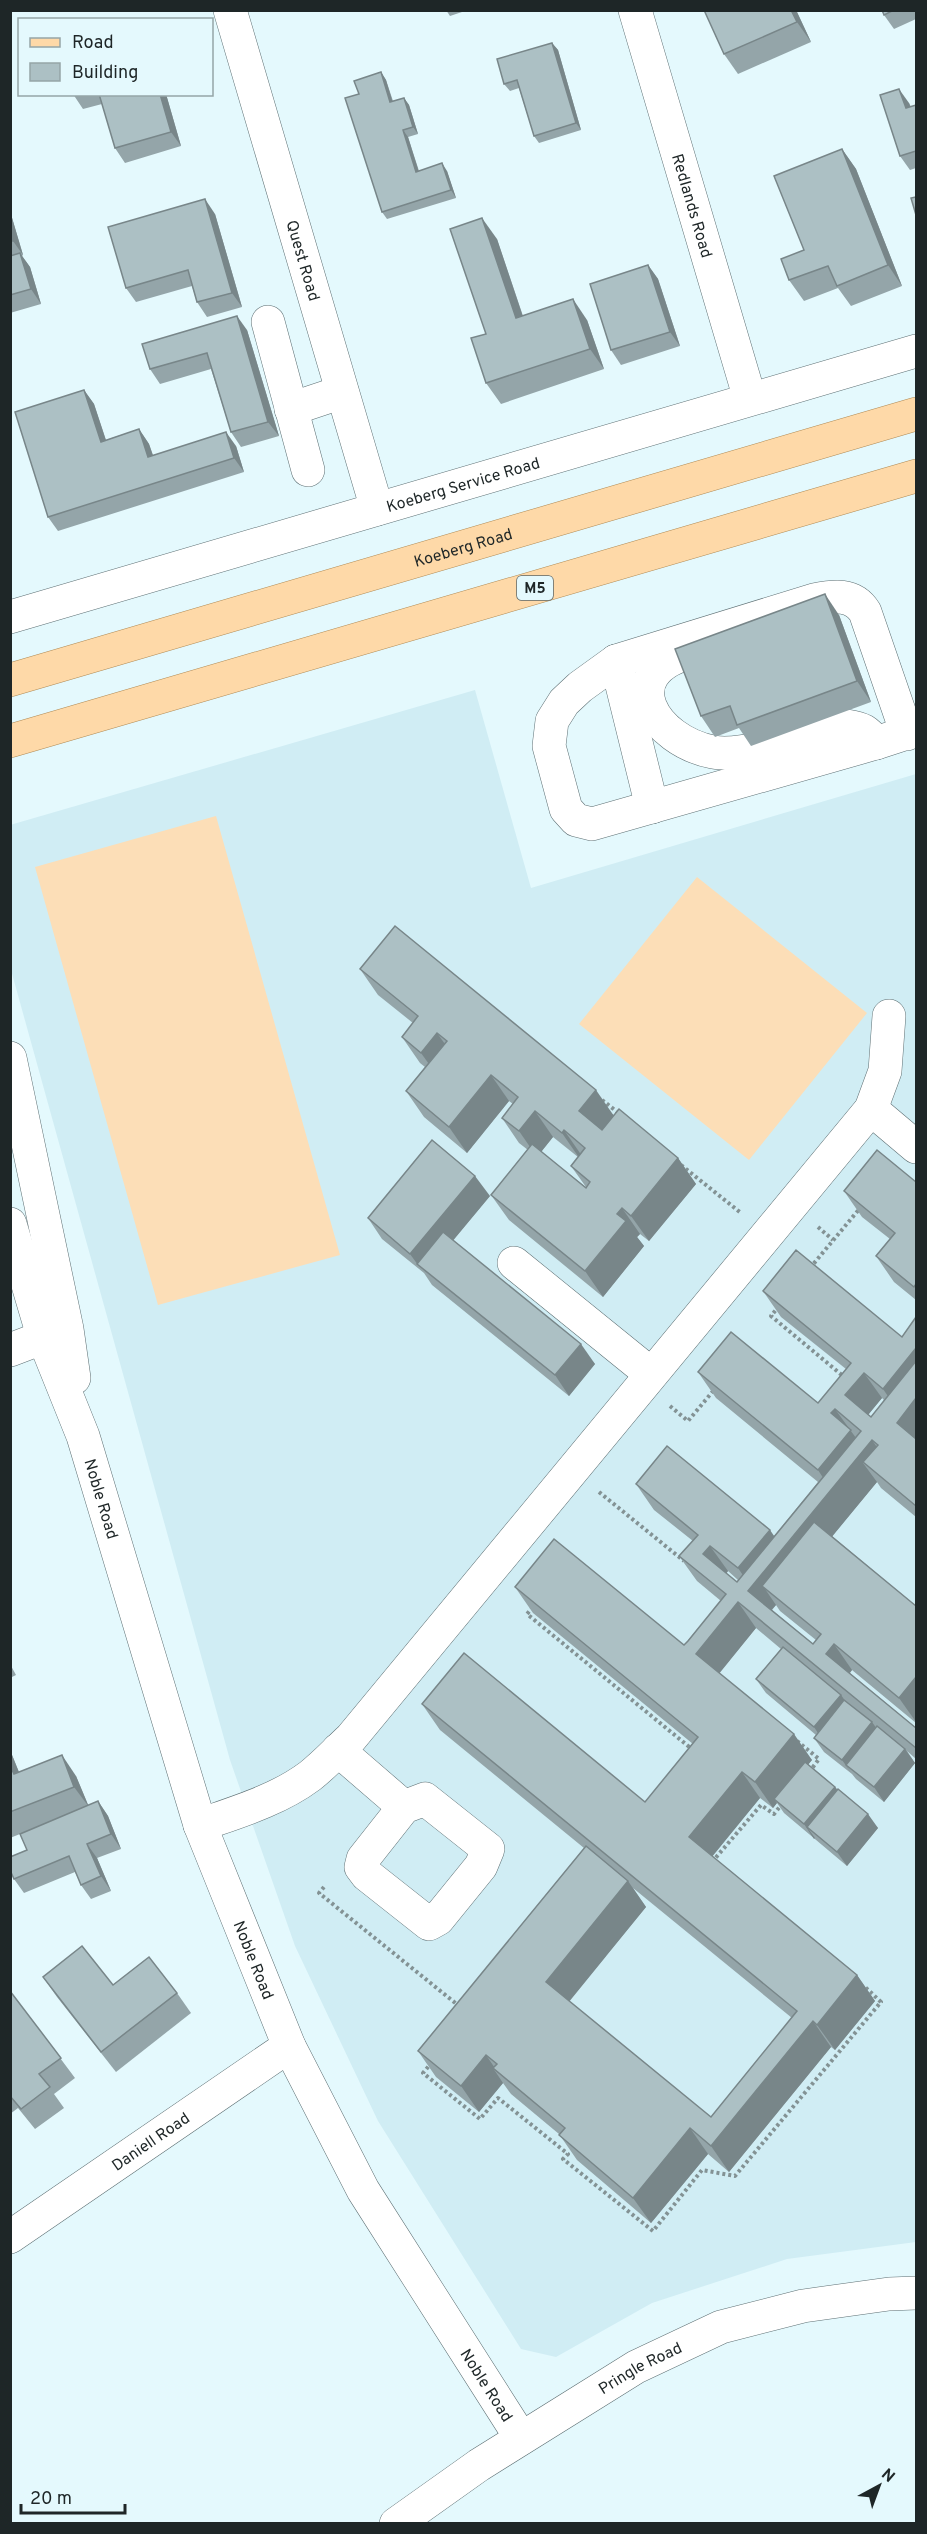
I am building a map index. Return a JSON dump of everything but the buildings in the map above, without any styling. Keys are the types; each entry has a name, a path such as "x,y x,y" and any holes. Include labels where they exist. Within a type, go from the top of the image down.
{"main road":[{"name":"Koeberg Road","path":"10,680 916,414"},
{"name":"M5","path":"10,741 916,476"}],"street":[{"name":"Quest Road","path":"230,10 377,509"},
{"name":"Redlands Road","path":"635,10 750,399"},
{"path":"268,322 308,470"},
{"name":"Koeberg Service Road","path":"10,617 916,351"},
{"path":"291,409 342,392"},
{"path":"833,597 859,602 865,612 900,736 592,824 576,820 566,809 549,746 552,721 564,702 580,687 616,661 814,600 833,597"},
{"path":"865,612 776,629 674,657 649,679 647,694 656,720 668,732 696,748 715,753 735,753 847,726 861,728 868,732 900,736"},
{"path":"616,661 652,807"},
{"path":"200,1825 287,1790 310,1776 351,1738 871,1108 885,1071 889,1016"},
{"name":"Noble Road","path":"10,1058 55,1334 83,1436 200,1825 289,2046 363,2190 521,2438"},
{"path":"871,1108 916,1147"},
{"name":"Noble Road","path":"10,1224 55,1334"},
{"path":"514,1263 647,1380"},
{"path":"10,1350 55,1334"},
{"path":"338,1750 404,1807"},
{"name":"Daniell Road","path":"10,2237 289,2046"},
{"name":"Pringle Road","path":"396,2523 521,2438 636,2367 721,2327 803,2306 889,2294 916,2293"}],"path":[{"path":"602,1100 629,1122"},
{"path":"675,1160 767,1234"},
{"path":"806,1274 864,1203"},
{"path":"785,1299 771,1316 848,1380"},
{"path":"647,1380 688,1421 718,1385"},
{"path":"573,1470 692,1568"},
{"path":"534,1606 527,1614 700,1756"},
{"path":"792,1736 819,1759 804,1778"},
{"path":"721,1870 712,1862 761,1805 774,1814 789,1796"},
{"path":"437,2056 423,2073 480,2119 498,2098 568,2154 563,2159 653,2231 702,2170 735,2176 880,2002 860,1983"}],"shaded area":[{"path":"475,690 531,888 916,774 916,2242 787,2259 652,2303 556,2357 521,2349 378,2121 295,1946 230,1760 11,970 10,825"},
{"path":"216,816 340,1255 158,1305 35,867"},
{"path":"697,877 867,1013 749,1160 579,1024"}]}
